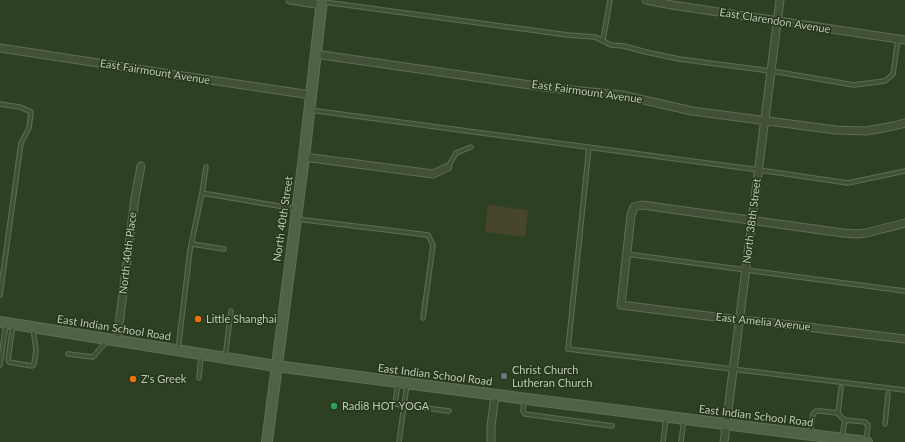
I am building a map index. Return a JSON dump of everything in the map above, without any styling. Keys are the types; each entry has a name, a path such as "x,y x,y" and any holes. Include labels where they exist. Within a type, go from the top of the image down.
{"main road":[{"name":"North 40th Street","path":"267,442 304,157 322,2"},
{"name":"East Indian School Road","path":"6,323 276,366 866,442"}],"street":[{"path":"290,0 322,2"},
{"name":"East Clarendon Avenue","path":"646,0 901,40"},
{"name":"North 38th Street","path":"724,442 780,0"},
{"name":"East Fairmount Avenue","path":"0,48 311,95"},
{"name":"East Fairmount Avenue","path":"315,54 551,88 622,95 692,111 836,130 866,131 905,123"},
{"path":"304,157 433,174 448,167"},
{"name":"North 40th Place","path":"113,340 141,166"},
{"path":"626,254 631,215 634,207 642,205 856,234 866,233 905,223"},
{"name":"East Amelia Avenue","path":"626,254 620,305 905,339"},
{"path":"491,442 491,426 495,395"}],"lane":[{"path":"603,40 610,0"},
{"path":"322,2 594,37 611,45 624,46 679,59 771,71 854,85 885,81 893,74 901,40"},
{"path":"0,104 20,107 31,112 29,128 21,143 0,295"},
{"path":"309,110 848,183 905,171"},
{"path":"448,167 456,153 471,147"},
{"path":"589,147 568,349 905,390"},
{"path":"178,350 190,250 206,167"},
{"path":"202,193 296,214 428,235 433,245 423,318"},
{"path":"192,244 224,249"},
{"path":"626,254 905,291"},
{"path":"225,358 231,311"},
{"path":"6,323 9,362 32,366 34,364 36,350 33,327"},
{"path":"0,365 6,323"},
{"path":"68,354 93,357 113,340"},
{"path":"199,378 202,354"},
{"path":"399,442 404,405 403,383"},
{"path":"403,383 395,404 449,411"},
{"path":"841,388 838,413 844,420 864,422 868,425 866,442"},
{"path":"885,424 888,394"},
{"path":"524,399 523,411 525,414 612,426"},
{"path":"810,435 813,414 816,411 838,413"},
{"path":"663,442 667,417"},
{"path":"681,442 684,419"},
{"path":"842,439 844,420"}],"shaded area":[{"path":"488,205 528,210 525,237 485,232"}],"place":[{"name":"Little Shanghai","path":"198,319"},
{"name":"Christ Church Lutheran Church","path":"504,376"},
{"name":"Z's Greek","path":"133,379"},
{"name":"Radi8 HOT YOGA","path":"334,406"}]}
